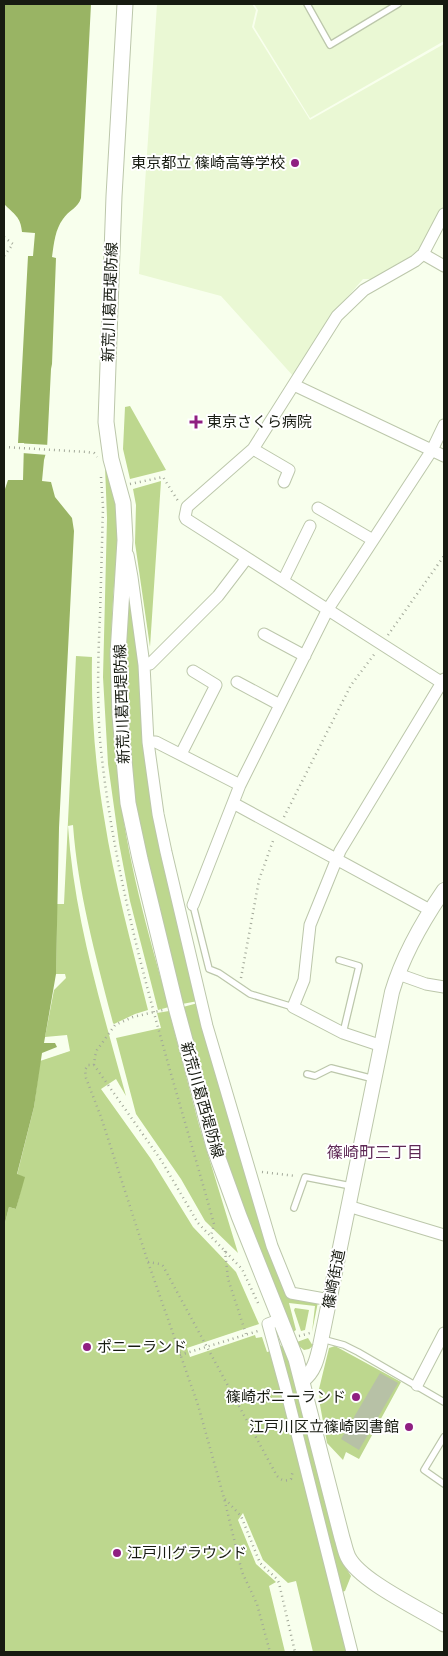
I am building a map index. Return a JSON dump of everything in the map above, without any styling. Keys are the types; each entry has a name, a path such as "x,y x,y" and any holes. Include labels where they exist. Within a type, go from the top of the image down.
{"main road":[{"name":"新荒川葛西堤防線","path":"125,4 114,196 106,422 110,459 123,504 124,540 118,678 128,803 176,1007 214,1147 303,1380"},
{"path":"303,1380 348,1557 359,1571 372,1581 444,1624"}],"street":[{"path":"382,1046 343,1033 293,1007 304,980 310,925 337,859 443,682 381,645 186,519 185,514 187,507 253,449 338,316 364,290 415,262 423,254 444,214"},
{"path":"423,254 444,266"},
{"path":"294,385 444,456"},
{"path":"193,905 240,785 328,609 432,450 444,426"},
{"path":"253,449 289,470 284,482"},
{"path":"318,508 373,540"},
{"path":"283,581 310,526"},
{"path":"124,540 132,577 144,665 148,742 158,814 200,997 272,1246 291,1293 330,1300"},
{"path":"144,665 150,664 218,596 247,558"},
{"path":"264,634 304,656"},
{"path":"181,754 216,685 193,671"},
{"path":"237,682 280,705"},
{"path":"148,742 156,742 240,785"},
{"path":"233,803 430,910"},
{"name":"篠崎街道","path":"303,1380 309,1376 313,1369 316,1336 330,1300 348,1206 398,974 403,960 430,910 444,890"},
{"path":"398,974 426,984 444,987"},
{"path":"348,1206 444,1235"},
{"path":"281,1319 268,1324 286,1386 352,1652"},
{"path":"416,1385 444,1333"}],"lane":[{"path":"307,4 330,45 398,4"},
{"path":"193,905 209,969 219,972 250,994 293,1007"},
{"path":"339,960 360,966 343,1033"},
{"path":"307,1074 315,1076 331,1068 376,1080"},
{"path":"294,1208 305,1177 353,1186"},
{"path":"316,1336 344,1345 358,1352 444,1402"},
{"path":"444,1436 424,1470 444,1484"}],"path":[{"path":"4,237 13,244 4,256"},
{"path":"4,447 94,453 100,463"},
{"path":"129,485 163,477 180,504"},
{"path":"239,987 259,880 278,827 351,685 444,556"},
{"path":"158,1011 133,1017 115,1025 97,1050 94,1056 94,1065 161,1160 198,1223 242,1270 258,1304"},
{"path":"94,1065 88,1065 86,1078 102,1117 148,1262 198,1405 242,1572 257,1604 270,1652"},
{"path":"250,1172 305,1177"},
{"path":"225,1250 228,1280 246,1334"},
{"path":"148,1262 163,1266 280,1480 290,1479 293,1470 292,1462"},
{"path":"180,1355 254,1332"},
{"path":"299,1336 316,1336"},
{"path":"224,1498 241,1516 260,1563 279,1583 295,1652"}],"shaded area":[{"path":"4,4 91,4 81,198 78,204 60,223 55,237 52,257 56,258 52,364 47,449 42,481 51,482 55,497 72,518 74,531 59,828 56,974 44,1043 55,1043 57,1047 42,1053 34,1107 17,1174 25,1177 16,1209 9,1207 4,1227 4,492 8,480 23,480 24,443 18,443 28,256 33,256 35,233 22,232 19,219 4,204"},
{"name":"東京都立 篠崎高等学校","path":"157,4 252,4 256,10 252,27 310,120 444,44 444,206 419,251 410,259 372,279 363,279 333,314 294,377 221,296 139,274"},
{"path":"254,4 444,4 444,41 310,118 254,27 258,10"},
{"path":"130,406 166,470 130,479 123,449 125,407"},
{"path":"105,466 112,481 118,514 111,645 111,690 116,756 126,836 132,865 169,1007 158,1010 130,901 119,843 108,764 103,677 107,518"},
{"path":"161,481 150,647 135,543 136,505 133,489"},
{"path":"129,578 139,654 142,714 198,1001 182,1004 148,868 130,765 125,692"},
{"path":"76,656 92,657 94,737 104,817 118,890 148,1010 113,1023 83,900 73,825 68,826 76,895 90,962 126,1096 116,1079 101,1089 151,1159 193,1227 236,1272 259,1324 187,1348 190,1357 255,1335 256,1338 262,1337 267,1352 271,1351 348,1652 313,1652 296,1581 288,1583 263,1560 243,1513 238,1520 256,1564 276,1582 269,1586 285,1652 4,1652 4,1227 9,1207 16,1209 24,1177 17,1175 34,1107 40,1061 70,1051 67,1035 45,1037 54,990 66,978 65,974 56,974 57,904 64,904"},
{"path":"198,1003 288,1296 318,1302 312,1332 315,1306 289,1303 296,1330 293,1332 218,1139 183,1007"},
{"path":"169,1011 199,1125 238,1253 205,1221 181,1179 136,1114 116,1038 161,1028 157,1013"},
{"path":"295,1308 309,1310 305,1330 301,1331"},
{"path":"308,1338 313,1346 304,1350 297,1342"},
{"path":"279,1344 286,1350 292,1365 341,1560 351,1576 345,1591 342,1592"},
{"name":"篠崎ポニーランド","path":"335,1346 401,1382 359,1459 346,1452 343,1460 327,1443 319,1389 329,1348"}],"pier":[{"path":"16,443 50,445 48,455 22,453 22,445"}],"building":[{"path":"380,1373 398,1383 359,1450 341,1439"}],"place":[{"name":"東京都立 篠崎高等学校","path":"295,163"},
{"name":"東京さくら病院","path":"196,422"},
{"name":"ポニーランド","path":"87,1347"},
{"name":"篠崎ポニーランド","path":"356,1397"},
{"name":"江戸川区立篠崎図書館","path":"409,1427"},
{"name":"江戸川グラウンド","path":"117,1553"}],"district":[{"name":"篠崎町三丁目","path":"375,1153"}]}
